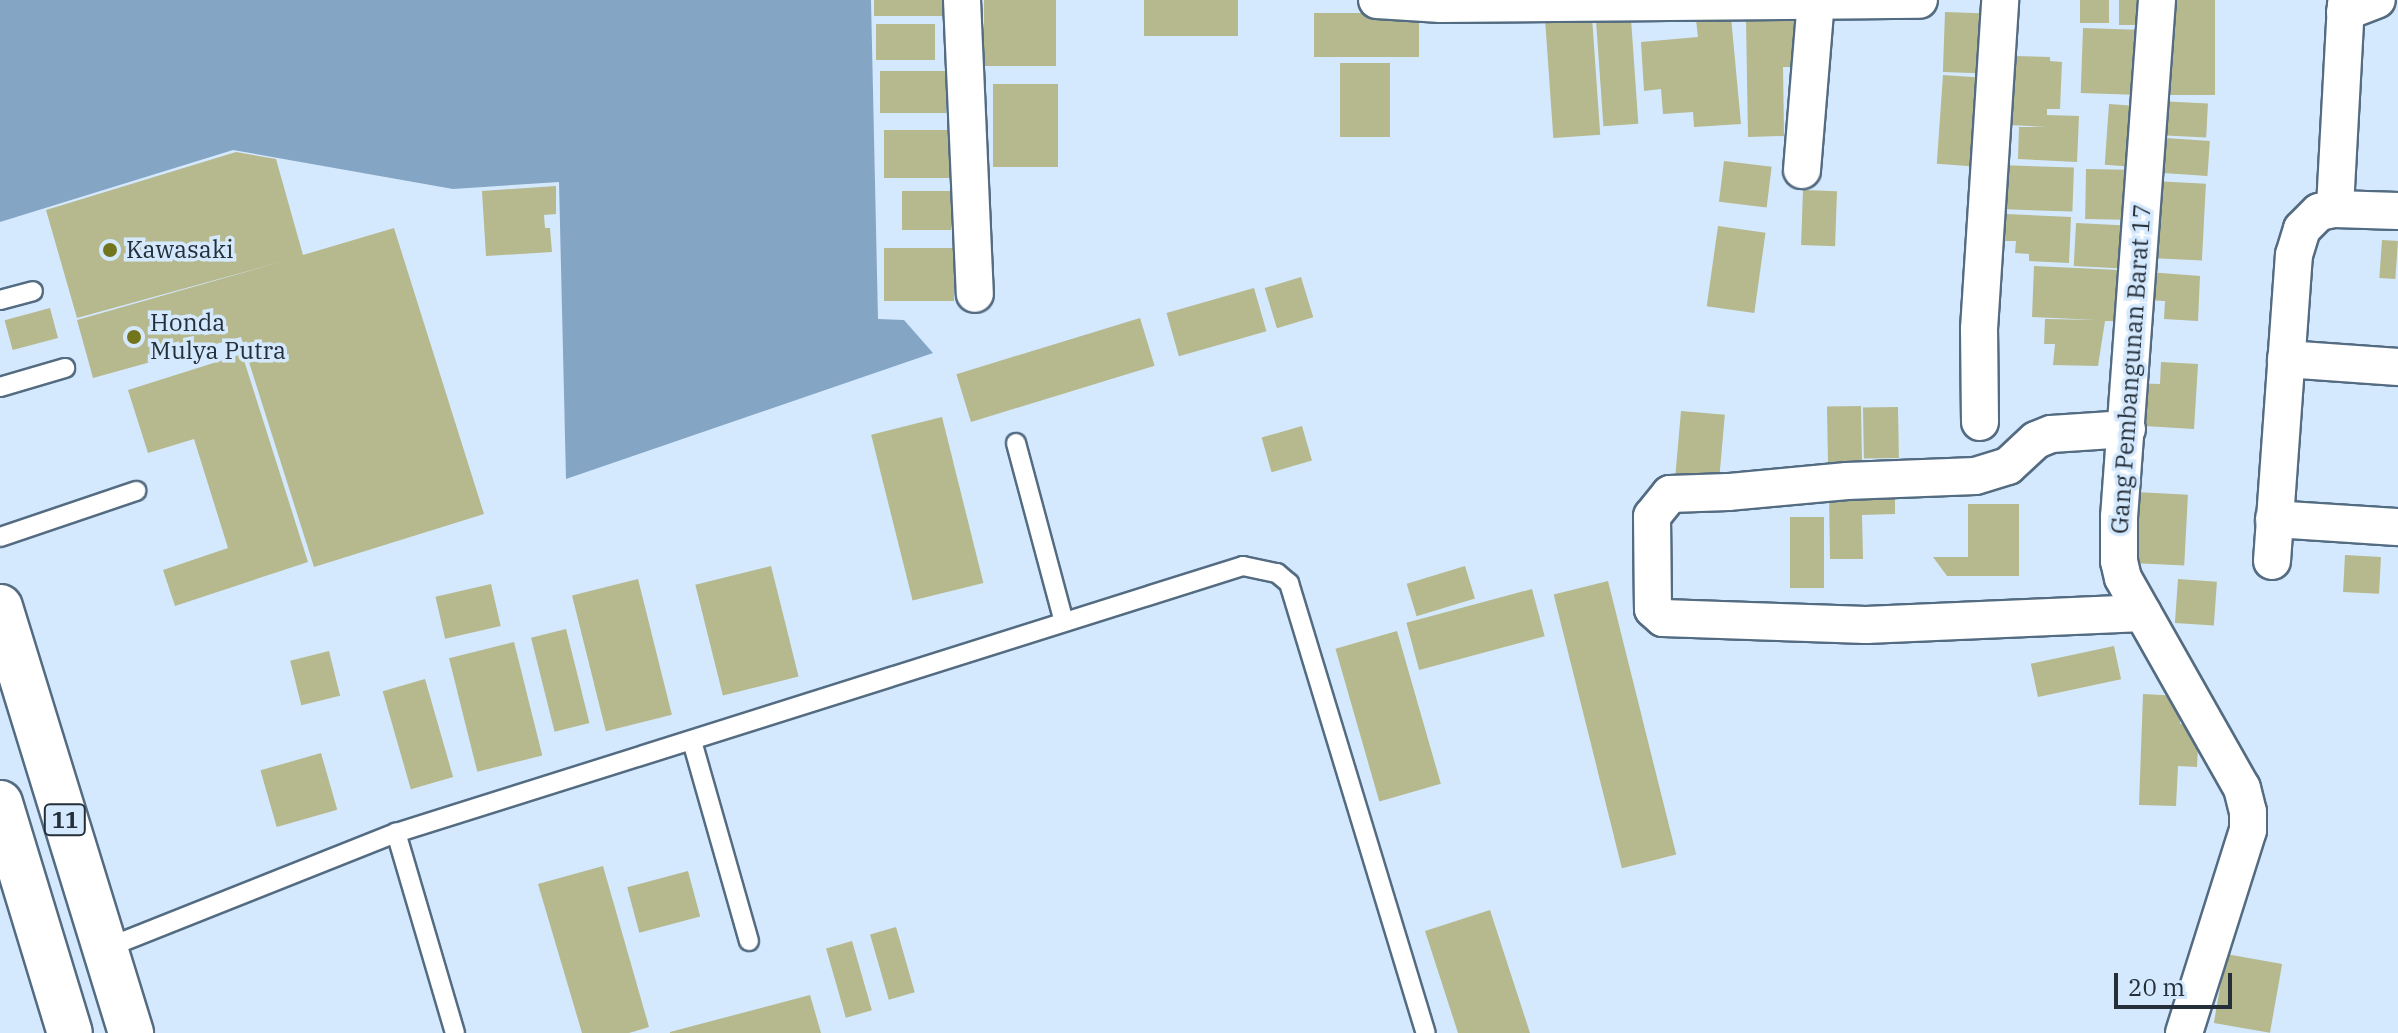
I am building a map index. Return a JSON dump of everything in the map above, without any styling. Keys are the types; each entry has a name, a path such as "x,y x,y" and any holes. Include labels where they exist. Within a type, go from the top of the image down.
{"highway":[{"name":"11","path":"0,607 131,1033"},
{"name":"11","path":"0,803 70,1033"},
{"path":"50,966 104,949"}],"street":[{"path":"962,0 975,294"},
{"path":"1377,0 1441,4 1919,0"},
{"path":"1802,170 1816,0"},
{"path":"1980,422 1979,329 2000,0"},
{"name":"Gang Pembangunan Barat 17","path":"2157,0 2119,517 2119,561 2123,578 2247,800 2248,830 2184,1033"},
{"path":"2335,209 2351,3"},
{"path":"2272,561 2294,255 2302,229 2319,212 2335,209 2398,211"},
{"path":"2286,359 2398,367"},
{"path":"2127,429 2051,434 2036,440 2008,466 1975,476 1847,481 1670,494 1652,516 1653,609 1663,618 1866,625 2143,613"},
{"path":"2274,519 2398,527"}],"lane":[{"path":"0,300 33,291"},
{"path":"0,387 65,368"},
{"path":"1016,443 1064,622"},
{"path":"0,537 136,491"},
{"path":"104,949 396,833 1243,566 1277,573 1289,583 1426,1033"},
{"path":"692,741 749,941"},
{"path":"396,833 455,1033"}],"shaded area":[{"path":"0,0 871,0 878,319 904,320 933,353 566,479 559,182 453,189 233,150 0,222"}],"building":[{"path":"874,0 954,0 954,16 874,16"},
{"path":"984,0 1056,0 1056,66 984,66"},
{"path":"1144,0 1238,0 1238,36 1144,36"},
{"path":"2080,0 2109,0 2109,23 2080,23"},
{"path":"2119,0 2144,0 2144,25 2119,25"},
{"path":"2164,0 2215,0 2215,95 2164,95"},
{"path":"1945,12 1994,14 1992,74 1943,72"},
{"path":"1314,13 1419,13 1419,57 1314,57"},
{"path":"1592,17 1600,135 1553,138 1545,20"},
{"path":"1731,17 1741,124 1694,127 1693,112 1663,114 1661,89 1644,91 1641,42 1698,37 1696,20"},
{"path":"1798,18 1799,67 1783,67 1784,136 1748,137 1746,19"},
{"path":"1631,19 1638,124 1603,126 1596,21"},
{"path":"876,24 935,24 935,60 876,60"},
{"path":"2083,28 2143,30 2141,95 2081,93"},
{"path":"2013,56 2050,57 2050,61 2062,62 2060,109 2047,109 2047,115 2079,116 2077,162 2018,159 2019,127 2047,127 2010,125"},
{"path":"1340,63 1390,63 1390,137 1340,137"},
{"path":"880,71 946,71 946,113 880,113"},
{"path":"1943,75 1991,78 1985,167 1937,164"},
{"path":"993,84 1058,84 1058,167 993,167"},
{"path":"2158,101 2208,104 2206,138 2156,135"},
{"path":"2109,104 2140,106 2136,167 2105,165"},
{"path":"884,130 952,130 952,178 884,178"},
{"path":"2151,137 2210,141 2207,176 2149,172"},
{"path":"236,152 276,159 303,255 394,228 484,514 314,567 241,337 93,378 77,320 291,259 77,318 46,210"},
{"path":"1724,161 1772,167 1767,208 1719,202"},
{"path":"1999,165 2074,168 2072,212 1997,209"},
{"path":"2086,169 2125,170 2124,220 2085,219"},
{"path":"2154,181 2206,184 2202,261 2150,258"},
{"path":"556,186 556,214 544,215 545,228 550,228 552,252 486,256 482,191"},
{"path":"1803,190 1837,191 1835,246 1801,245"},
{"path":"902,191 951,191 951,230 902,230"},
{"path":"2006,214 2071,217 2069,263 2029,261 2029,254 2015,253 2016,241 2005,241"},
{"path":"2076,223 2121,225 2119,268 2074,266"},
{"path":"1718,226 1766,233 1754,313 1707,306"},
{"path":"2382,240 2398,241 2395,279 2379,278"},
{"path":"884,248 954,248 954,301 884,301"},
{"path":"2034,266 2118,270 2116,321 2105,321 2098,366 2053,365 2055,344 2044,344 2045,319 2097,320 2032,317"},
{"path":"2148,272 2200,276 2198,321 2164,319 2165,301 2146,300"},
{"path":"1301,277 1313,317 1277,328 1265,288"},
{"path":"1254,288 1266,331 1179,356 1167,313"},
{"path":"50,308 58,338 13,350 5,320"},
{"path":"1140,318 1155,366 971,422 956,374"},
{"path":"242,354 308,562 175,606 163,570 228,548 194,439 148,453 128,390"},
{"path":"2161,362 2198,364 2194,429 2128,425 2130,383 2160,384"},
{"path":"1861,406 1862,463 1828,464 1827,407"},
{"path":"1898,407 1899,458 1864,459 1863,408"},
{"path":"1681,411 1725,415 1719,480 1675,476"},
{"path":"942,417 983,583 913,601 871,435"},
{"path":"1302,426 1312,461 1272,472 1262,438"},
{"path":"1895,492 1895,514 1862,515 1863,559 1830,559 1829,493"},
{"path":"2136,492 2188,495 2184,566 2132,563"},
{"path":"1968,504 2019,504 2019,576 1947,576 1933,557 1968,557"},
{"path":"1790,517 1824,517 1824,588 1790,588"},
{"path":"2345,555 2381,557 2379,594 2343,592"},
{"path":"771,566 799,677 723,695 695,585"},
{"path":"1465,566 1475,599 1417,616 1407,584"},
{"path":"638,579 672,715 606,731 572,595"},
{"path":"2178,579 2217,582 2214,626 2175,623"},
{"path":"1608,581 1676,855 1622,868 1554,595"},
{"path":"491,584 501,626 445,639 435,597"},
{"path":"1532,589 1545,636 1419,670 1406,623"},
{"path":"566,629 589,723 555,732 531,638"},
{"path":"1397,631 1441,784 1379,801 1335,649"},
{"path":"514,642 542,756 477,772 449,658"},
{"path":"2114,646 2121,679 2038,697 2031,664"},
{"path":"329,651 340,696 301,705 290,661"},
{"path":"425,679 453,777 411,789 383,691"},
{"path":"2143,694 2180,696 2180,724 2199,725 2197,767 2178,766 2176,806 2139,805"},
{"path":"321,753 337,810 277,827 260,770"},
{"path":"603,866 649,1027 629,1033 582,1033 538,884"},
{"path":"688,871 700,916 639,933 627,887"},
{"path":"1490,910 1530,1033 1458,1033 1425,931"},
{"path":"896,927 915,992 889,1000 870,934"},
{"path":"852,941 872,1010 846,1018 826,948"},
{"path":"2226,954 2282,964 2270,1033 2214,1023"},
{"path":"810,995 821,1033 670,1033 670,1032"}],"place":[{"name":"Kawasaki","path":"110,250"},
{"name":"Honda Mulya Putra","path":"134,337"}]}
